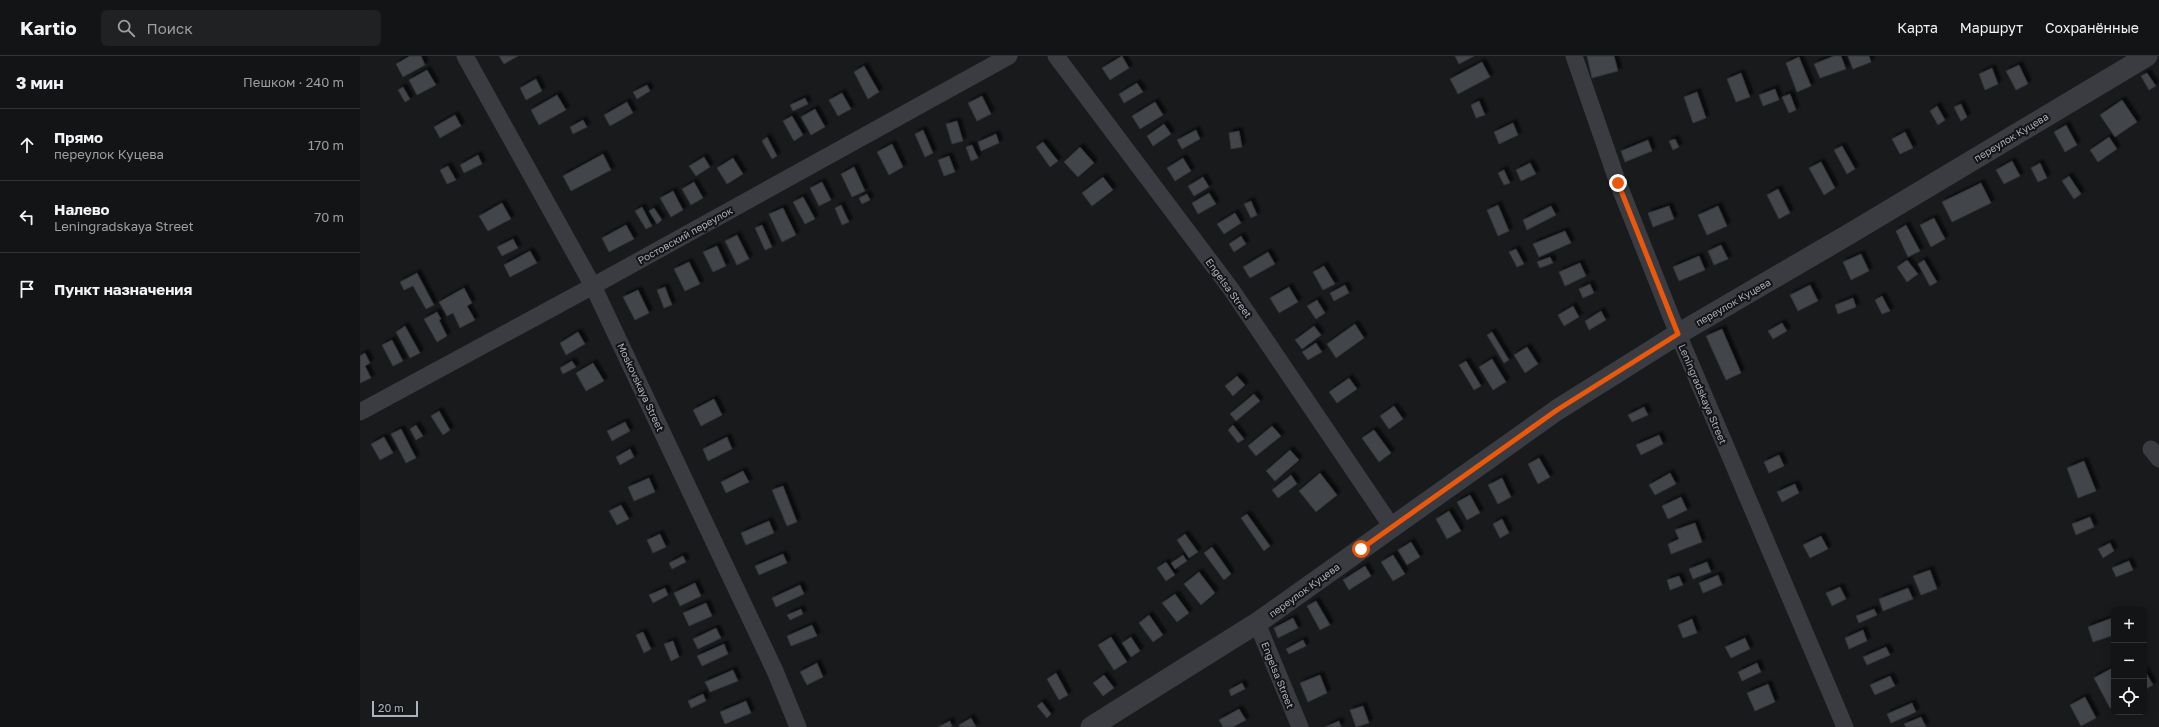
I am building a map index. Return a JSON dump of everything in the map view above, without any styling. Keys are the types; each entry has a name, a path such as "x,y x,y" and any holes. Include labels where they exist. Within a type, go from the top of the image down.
{"street":[{"name":"Moskovskaya Street","path":"465,56 593,286 775,671 798,727"},
{"name":"Ростовский переулок","path":"360,412 593,286 1008,56"},
{"name":"Engelsa Street","path":"1056,56 1231,289 1392,527"},
{"name":"Leningradskaya Street","path":"1574,56 1618,183 1678,334 1845,727"},
{"name":"переулок Куцева","path":"1091,727 1257,623 1557,410 1678,334 1851,234 2147,56"},
{"name":"Engelsa Street","path":"1257,623 1300,727"}],"building":[{"path":"410,56 421,56 425,65 403,77 396,64"},
{"path":"499,56 518,56 504,64"},
{"path":"1122,56 1129,68 1110,80 1102,68"},
{"path":"1455,56 1474,56 1459,64"},
{"path":"1587,56 1614,56 1618,71 1592,78"},
{"path":"1834,56 1841,56 1846,69 1820,78 1814,64"},
{"path":"1848,56 1869,56 1871,62 1853,69"},
{"path":"1799,57 1811,86 1797,92 1786,63"},
{"path":"1482,62 1490,77 1458,94 1450,79"},
{"path":"2019,65 2028,84 2016,90 2006,71"},
{"path":"864,66 879,92 868,99 854,72"},
{"path":"1992,68 1998,84 1985,90 1979,74"},
{"path":"427,70 436,85 417,95 409,80"},
{"path":"1741,73 1750,97 1736,102 1727,79"},
{"path":"2147,73 2156,86 2149,90 2141,76"},
{"path":"536,79 542,91 526,100 520,88"},
{"path":"1137,83 1143,92 1124,103 1119,94"},
{"path":"647,85 650,91 637,99 633,92"},
{"path":"403,87 410,99 405,102 398,90"},
{"path":"1775,89 1779,100 1763,106 1759,95"},
{"path":"1697,92 1706,118 1693,123 1684,97"},
{"path":"842,93 851,109 838,116 829,100"},
{"path":"1790,94 1796,110 1789,113 1782,97"},
{"path":"557,95 566,110 539,125 531,110"},
{"path":"982,96 991,114 977,121 968,103"},
{"path":"805,98 808,104 793,111 790,105"},
{"path":"2122,100 2137,122 2115,137 2100,115"},
{"path":"1479,101 1485,115 1476,118 1471,105"},
{"path":"627,102 633,113 610,126 604,115"},
{"path":"1155,102 1163,115 1140,129 1132,116"},
{"path":"1961,104 1967,117 1961,121 1954,107"},
{"path":"1937,106 1945,120 1938,125 1930,111"},
{"path":"815,109 825,127 811,135 801,117"},
{"path":"455,115 461,126 440,138 434,127"},
{"path":"792,116 803,135 794,141 783,121"},
{"path":"583,120 587,127 573,134 570,127"},
{"path":"957,121 963,141 952,144 946,124"},
{"path":"1513,123 1518,135 1499,144 1494,132"},
{"path":"1164,124 1171,134 1153,146 1147,136"},
{"path":"2066,125 2077,145 2065,152 2054,132"},
{"path":"923,130 933,153 925,157 915,134"},
{"path":"1196,130 1200,139 1182,149 1177,140"},
{"path":"1239,131 1242,147 1231,149 1229,133"},
{"path":"1905,132 1913,148 1900,154 1892,139"},
{"path":"996,134 999,143 981,151 978,142"},
{"path":"767,137 777,156 772,159 762,141"},
{"path":"2109,137 2117,149 2098,162 2090,150"},
{"path":"1675,139 1679,147 1673,150 1669,141"},
{"path":"1648,140 1652,151 1625,162 1621,151"},
{"path":"1043,142 1058,161 1050,167 1036,147"},
{"path":"892,144 903,167 889,175 877,152"},
{"path":"972,145 978,158 971,161 966,147"},
{"path":"1842,146 1855,169 1847,174 1834,150"},
{"path":"1080,147 1094,163 1078,177 1064,162"},
{"path":"603,154 611,170 571,191 563,176"},
{"path":"478,155 482,164 464,173 460,165"},
{"path":"949,156 955,172 944,176 938,160"},
{"path":"704,157 710,167 696,176 689,166"},
{"path":"733,158 743,174 727,184 717,168"},
{"path":"1183,158 1191,171 1175,181 1167,168"},
{"path":"2012,161 2020,176 2004,184 1996,170"},
{"path":"1821,162 1835,188 1824,195 1809,168"},
{"path":"1530,163 1536,174 1521,181 1516,170"},
{"path":"2040,163 2047,178 2038,182 2031,168"},
{"path":"448,166 456,180 447,184 440,170"},
{"path":"854,167 865,191 852,197 841,174"},
{"path":"1504,170 1510,183 1504,185 1498,173"},
{"path":"2069,176 2081,194 2074,199 2062,181"},
{"path":"1103,177 1113,190 1092,206 1082,193"},
{"path":"1203,177 1209,187 1194,196 1188,186"},
{"path":"694,182 703,198 691,205 682,189"},
{"path":"822,182 831,200 819,206 810,188"},
{"path":"1981,183 1991,203 1952,222 1942,202"},
{"path":"1778,189 1790,213 1779,219 1767,195"},
{"path":"673,191 683,210 671,217 660,198"},
{"path":"1209,193 1216,204 1198,214 1192,203"},
{"path":"867,194 870,200 862,204 859,198"},
{"path":"803,197 815,219 805,224 793,202"},
{"path":"1251,201 1257,215 1251,218 1244,204"},
{"path":"502,203 511,219 488,231 479,216"},
{"path":"841,205 849,222 842,225 835,208"},
{"path":"1498,205 1509,231 1498,236 1487,210"},
{"path":"1551,206 1556,215 1527,230 1523,220"},
{"path":"1669,206 1674,219 1653,227 1648,213"},
{"path":"1718,206 1727,226 1707,235 1698,215"},
{"path":"642,207 652,226 646,229 635,211"},
{"path":"654,208 662,220 657,224 649,211"},
{"path":"783,208 796,235 782,242 769,214"},
{"path":"1235,213 1241,223 1224,234 1217,224"},
{"path":"1934,218 1945,239 1931,247 1920,225"},
{"path":"626,225 634,239 609,252 602,238"},
{"path":"762,225 772,247 765,250 755,228"},
{"path":"1906,225 1920,251 1908,257 1896,231"},
{"path":"1565,231 1571,243 1539,257 1533,244"},
{"path":"737,235 749,259 737,265 725,241"},
{"path":"1241,236 1246,244 1234,252 1229,244"},
{"path":"513,239 518,248 502,256 497,247"},
{"path":"1721,245 1728,259 1714,265 1708,251"},
{"path":"717,246 726,266 713,272 703,252"},
{"path":"1516,249 1524,264 1517,267 1509,252"},
{"path":"530,251 537,263 510,277 504,265"},
{"path":"1268,252 1275,264 1250,278 1243,267"},
{"path":"1861,254 1869,271 1851,280 1843,262"},
{"path":"1699,256 1705,270 1679,281 1673,267"},
{"path":"1550,257 1553,263 1540,268 1537,262"},
{"path":"1907,260 1918,274 1907,282 1897,267"},
{"path":"1924,260 1937,282 1930,286 1918,264"},
{"path":"689,262 700,284 685,291 674,269"},
{"path":"1580,263 1586,276 1565,286 1559,272"},
{"path":"1324,266 1335,284 1323,290 1313,272"},
{"path":"417,273 434,305 426,309 413,286 404,290 400,282"},
{"path":"1590,284 1594,293 1583,298 1579,289"},
{"path":"1345,285 1349,293 1334,301 1330,293"},
{"path":"1810,285 1818,301 1798,311 1790,295"},
{"path":"665,287 672,305 664,308 657,290"},
{"path":"1289,287 1298,302 1279,313 1270,298"},
{"path":"464,288 472,303 467,306 475,320 460,328 453,313 447,316 439,302"},
{"path":"638,290 649,313 635,320 623,297"},
{"path":"1882,296 1890,311 1882,314 1875,300"},
{"path":"1853,298 1856,307 1838,314 1835,305"},
{"path":"1317,300 1325,313 1316,319 1307,306"},
{"path":"1573,306 1579,317 1564,326 1558,315"},
{"path":"1601,311 1606,320 1589,330 1585,321"},
{"path":"437,312 441,319 439,320 447,336 437,342 424,319"},
{"path":"1782,323 1787,331 1773,339 1768,331"},
{"path":"1355,324 1364,338 1336,358 1327,344"},
{"path":"405,326 420,353 410,358 396,332"},
{"path":"1314,326 1321,335 1302,349 1295,340"},
{"path":"1722,329 1741,373 1726,380 1706,336"},
{"path":"578,332 585,344 566,355 560,343"},
{"path":"1492,332 1509,360 1504,363 1487,335"},
{"path":"392,340 403,361 393,366 382,345"},
{"path":"1316,343 1322,352 1308,360 1302,352"},
{"path":"1527,347 1538,364 1525,373 1514,355"},
{"path":"365,353 370,363 365,366 371,378 360,383 360,356"},
{"path":"1492,359 1506,382 1493,390 1479,367"},
{"path":"572,361 576,367 563,374 560,368"},
{"path":"1466,361 1481,386 1474,390 1459,365"},
{"path":"593,363 604,381 586,391 576,373"},
{"path":"1237,376 1245,385 1233,396 1225,386"},
{"path":"1349,378 1357,389 1337,403 1329,392"},
{"path":"1254,394 1260,401 1236,421 1230,414"},
{"path":"714,399 722,415 701,426 693,410"},
{"path":"1394,406 1403,419 1389,429 1380,416"},
{"path":"1644,407 1648,415 1632,422 1628,415"},
{"path":"439,411 450,430 443,435 431,416"},
{"path":"625,422 630,431 612,441 607,431"},
{"path":"416,425 423,436 416,440 410,429"},
{"path":"1233,425 1244,439 1238,443 1228,430"},
{"path":"1272,426 1281,436 1256,456 1248,446"},
{"path":"401,429 416,458 406,463 391,434"},
{"path":"1374,430 1391,453 1379,462 1362,438"},
{"path":"1659,435 1663,444 1641,455 1636,445"},
{"path":"384,437 393,453 380,460 371,444"},
{"path":"727,437 732,449 708,461 703,449"},
{"path":"630,449 634,457 620,465 616,457"},
{"path":"1290,450 1299,460 1275,481 1266,471"},
{"path":"1779,455 1784,466 1769,473 1764,462"},
{"path":"1539,458 1550,477 1538,484 1528,464"},
{"path":"2084,461 2096,491 2078,498 2067,468"},
{"path":"743,471 749,482 726,493 721,482"},
{"path":"1320,473 1337,495 1316,512 1299,491"},
{"path":"1670,473 1676,484 1655,495 1649,485"},
{"path":"1291,475 1297,484 1278,498 1272,490"},
{"path":"649,478 655,492 634,501 628,487"},
{"path":"1502,478 1511,497 1498,504 1488,485"},
{"path":"1795,484 1799,493 1782,502 1777,492"},
{"path":"783,486 797,522 787,526 772,490"},
{"path":"1470,495 1480,513 1467,520 1457,502"},
{"path":"1681,497 1687,510 1668,519 1662,506"},
{"path":"621,505 629,519 617,525 609,511"},
{"path":"1449,511 1461,531 1447,539 1436,519"},
{"path":"1247,514 1270,546 1264,551 1241,518"},
{"path":"2090,517 2094,527 2076,535 2072,524"},
{"path":"1502,519 1509,533 1500,538 1493,524"},
{"path":"769,521 774,533 746,545 741,533"},
{"path":"1695,523 1702,542 1671,554 1668,544 1679,539 1675,530"},
{"path":"660,534 666,547 653,553 647,540"},
{"path":"1185,534 1198,552 1189,558 1177,540"},
{"path":"1821,536 1828,549 1810,558 1803,545"},
{"path":"1411,542 1420,557 1407,565 1398,550"},
{"path":"2110,543 2114,551 2103,558 2098,549"},
{"path":"1212,547 1231,574 1224,580 1204,553"},
{"path":"783,554 787,563 759,575 755,566"},
{"path":"1183,555 1187,561 1175,569 1171,563"},
{"path":"1393,555 1405,574 1393,581 1381,562"},
{"path":"683,556 686,562 672,569 669,563"},
{"path":"2129,561 2133,570 2116,577 2112,568"},
{"path":"1166,562 1175,575 1166,581 1157,568"},
{"path":"1707,562 1711,572 1693,579 1689,569"},
{"path":"1365,566 1371,576 1349,590 1343,580"},
{"path":"1930,570 1937,589 1921,595 1913,576"},
{"path":"1199,572 1215,593 1201,605 1184,584"},
{"path":"1718,575 1722,585 1703,593 1699,583"},
{"path":"1679,576 1683,585 1670,590 1667,580"},
{"path":"695,583 701,596 680,606 674,593"},
{"path":"800,585 804,594 776,607 772,598"},
{"path":"1840,587 1846,599 1832,606 1826,593"},
{"path":"665,588 668,595 653,603 649,595"},
{"path":"1908,588 1913,599 1883,611 1879,599"},
{"path":"1175,594 1189,613 1177,622 1162,603"},
{"path":"1316,601 1330,625 1320,630 1307,606"},
{"path":"706,603 712,616 689,626 683,613"},
{"path":"801,609 803,614 790,620 787,615"},
{"path":"1874,609 1877,615 1859,623 1856,616"},
{"path":"1149,615 1163,635 1153,642 1139,623"},
{"path":"1293,618 1298,628 1278,638 1274,628"},
{"path":"2111,618 2111,636 2093,642 2088,627"},
{"path":"1692,619 1697,633 1683,638 1678,625"},
{"path":"812,625 817,636 791,646 787,636"},
{"path":"716,628 721,638 698,649 693,639"},
{"path":"1863,630 1867,641 1849,649 1845,638"},
{"path":"643,632 651,649 644,653 636,635"},
{"path":"1111,637 1127,662 1114,670 1098,645"},
{"path":"1131,637 1140,651 1131,657 1122,643"},
{"path":"1745,638 1750,649 1731,658 1725,647"},
{"path":"1303,640 1306,646 1289,654 1286,649"},
{"path":"673,641 679,657 671,661 664,644"},
{"path":"724,644 728,654 702,666 697,656"},
{"path":"1886,647 1890,655 1867,665 1863,657"},
{"path":"817,663 823,677 807,685 800,672"},
{"path":"1757,663 1761,672 1742,681 1738,672"},
{"path":"2111,669 2111,708 2110,708 2094,678"},
{"path":"733,670 738,681 710,692 705,682"},
{"path":"1056,673 1068,695 1059,700 1047,679"},
{"path":"2147,674 2153,685 2147,688"},
{"path":"1104,675 1114,688 1103,696 1093,683"},
{"path":"1320,675 1327,693 1308,702 1300,683"},
{"path":"1890,676 1895,686 1875,695 1870,685"},
{"path":"1242,683 1245,689 1231,696 1229,690"},
{"path":"1768,684 1775,702 1755,711 1747,693"},
{"path":"703,694 706,701 691,708 688,701"},
{"path":"2085,697 2096,718 2081,726 2070,705"},
{"path":"746,701 751,713 725,724 720,712"},
{"path":"1042,702 1051,714 1047,718 1037,706"},
{"path":"1912,703 1916,712 1891,723 1887,714"},
{"path":"1363,706 1369,723 1356,727 1350,710"},
{"path":"1239,709 1246,720 1233,727 1223,727 1219,720"},
{"path":"1921,717 1926,727 1906,727 1904,724"},
{"path":"971,718 976,727 960,727 959,725"},
{"path":"950,721 952,727 938,727"},
{"path":"1339,721 1341,727 1325,727"}],"route":[{"path":"1361,549 1557,410 1678,334 1618,183"}]}
